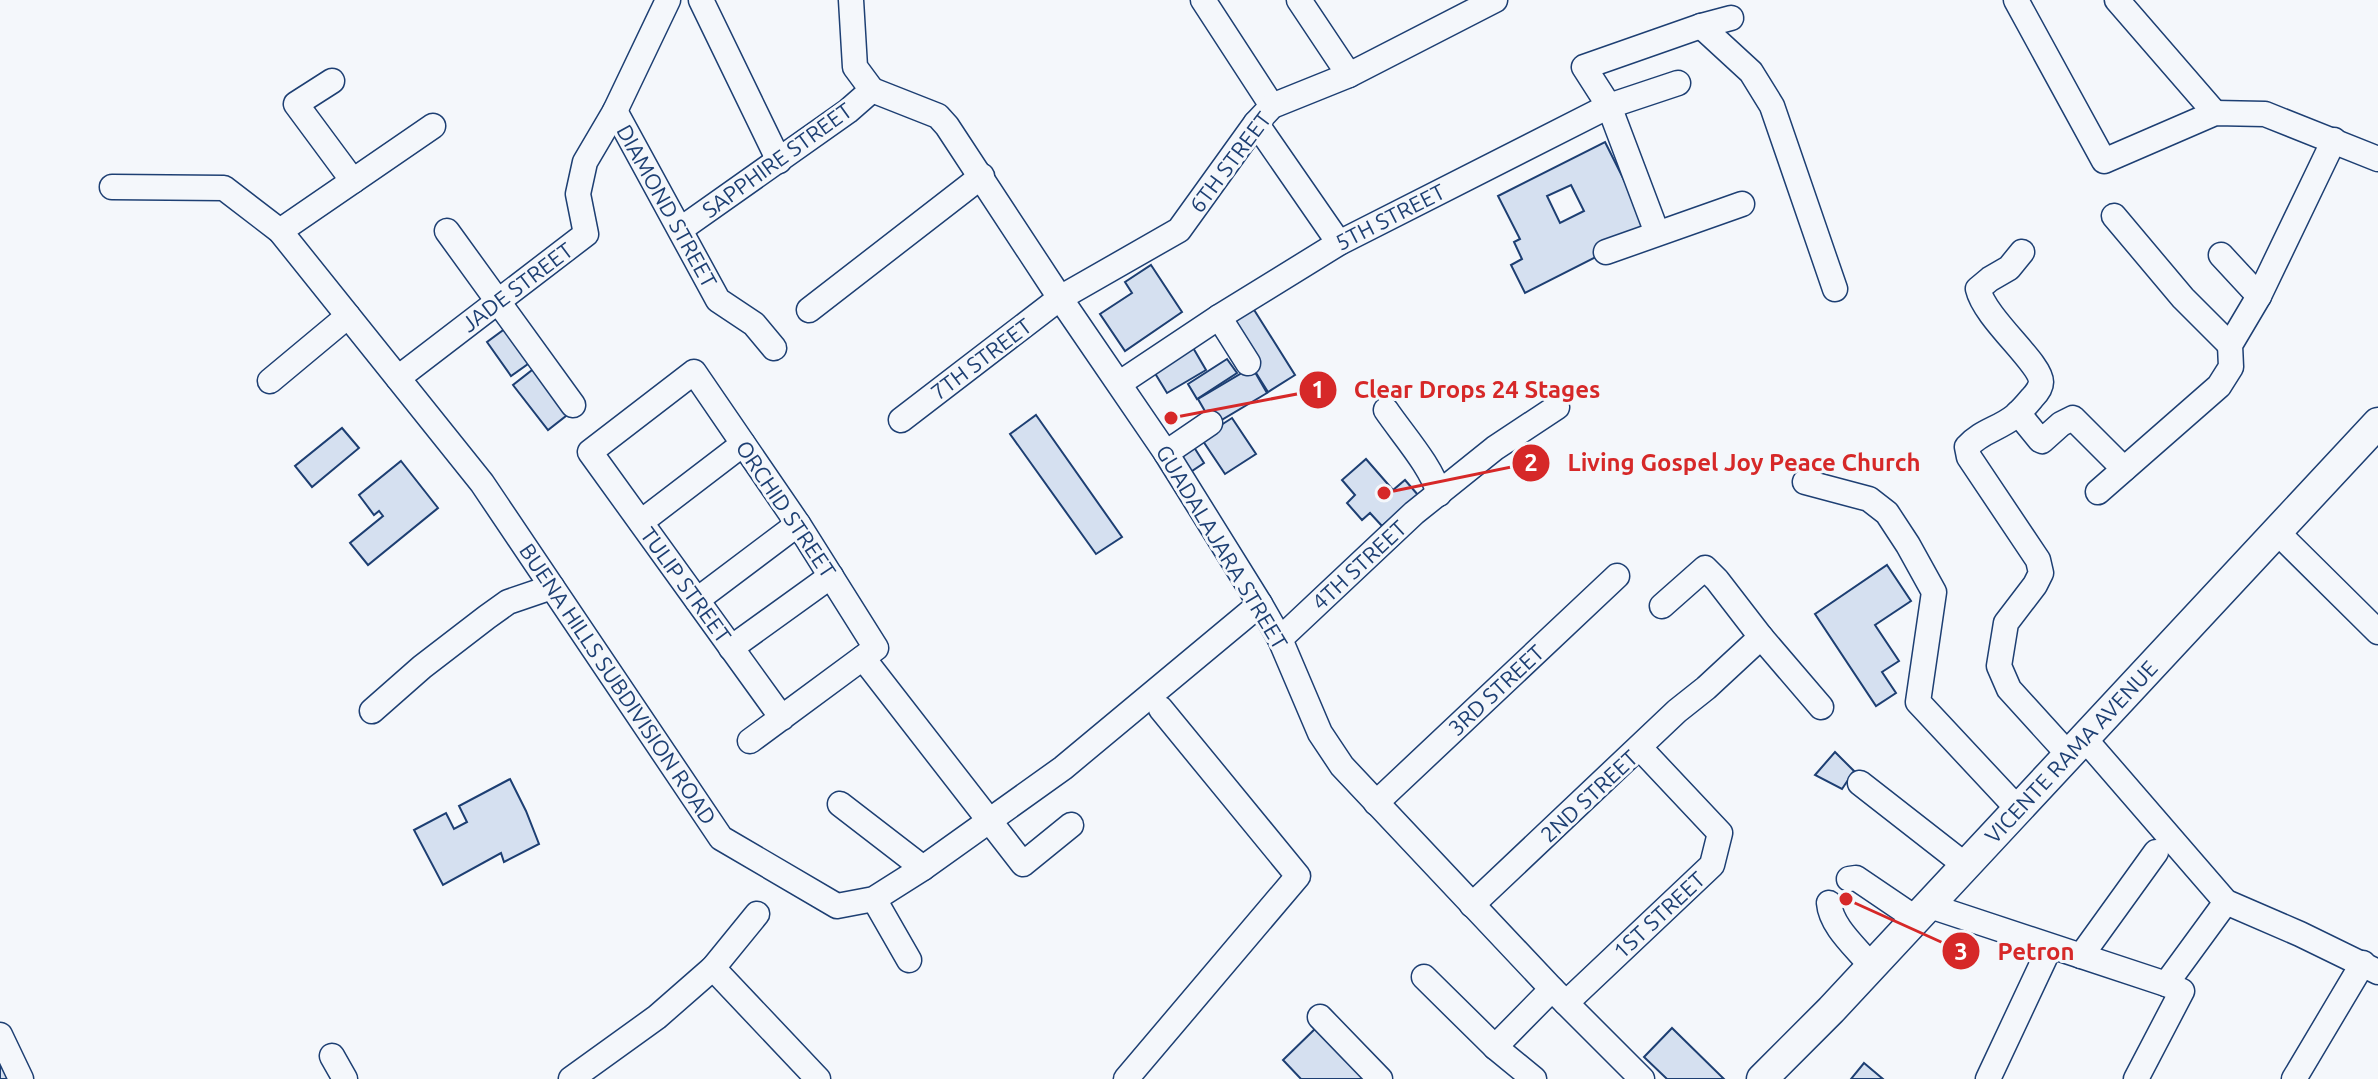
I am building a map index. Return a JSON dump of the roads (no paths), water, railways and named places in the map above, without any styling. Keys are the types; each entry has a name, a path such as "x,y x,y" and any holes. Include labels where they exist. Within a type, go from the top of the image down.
{"main road":[{"name":"VICENTE RAMA AVENUE","path":"1765,1078 2378,423"}],"street":[{"name":"JADE STREET","path":"398,378 586,234 578,194 585,162 615,111 668,0"},
{"path":"701,0 779,161"},
{"path":"851,0 855,67 872,90"},
{"path":"1203,0 1264,115 1339,243"},
{"path":"1299,0 1349,75"},
{"name":"6TH STREET","path":"1060,298 1179,230 1264,115 1495,0"},
{"path":"2016,0 2104,161 2215,113 2265,114 2378,159"},
{"path":"2117,0 2215,113"},
{"path":"1657,233 1609,106 1584,67 1731,18"},
{"path":"1701,26 1751,72 1772,106 1835,289"},
{"path":"332,81 296,104 353,181"},
{"name":"5TH STREET","path":"1120,383 1339,243 1609,106 1678,83"},
{"name":"SAPPHIRE STREET","path":"681,229 848,111 872,90"},
{"name":"GUADALAJARA STREET","path":"872,90 938,116 982,176 1060,298 1166,453 1260,604 1280,639 1320,733 1342,766 1559,996 1642,1079"},
{"name":"DIAMOND STREET","path":"615,111 718,300 754,324 774,348"},
{"path":"280,231 433,126"},
{"path":"2098,492 2219,386 2231,367 2230,345 2259,296 2334,140"},
{"path":"809,310 982,176"},
{"name":"BUENA HILLS SUBDIVISION ROAD","path":"112,187 224,188 280,231 482,483 721,838 837,906 874,899 923,868 1063,768 1260,604"},
{"path":"1606,252 1742,204"},
{"path":"2114,216 2183,298 2230,345"},
{"path":"447,231 573,405"},
{"path":"2022,252 2009,268 1978,289 1988,312 2040,377 2041,384 2018,413 1983,432 1967,447 1969,457 2038,560 2041,573 2006,623 1999,666 2009,689 2076,746 2226,902 2370,968 2294,1079"},
{"path":"2221,255 2259,296"},
{"name":"7TH STREET","path":"901,420 1060,298"},
{"path":"270,381 348,316"},
{"path":"1219,317 1248,363"},
{"name":"ORCHID STREET","path":"590,452 694,372 831,576 870,653 1023,864 1071,825"},
{"name":"4TH STREET","path":"1280,639 1414,513 1495,448 1557,407"},
{"path":"1386,410 1426,465 1439,494"},
{"path":"2018,413 2042,441 2073,418 2124,469"},
{"path":"1166,453 1210,423"},
{"path":"641,522 743,444"},
{"name":"TULIP STREET","path":"590,452 782,718"},
{"path":"1805,482 1869,499 1887,513 1908,545 1934,592 1918,702 2018,809"},
{"path":"697,600 798,524"},
{"path":"2277,532 2378,632"},
{"path":"1662,606 1705,568 1821,707"},
{"path":"731,648 831,576"},
{"name":"3RD STREET","path":"1376,803 1617,576"},
{"path":"372,711 422,667 508,602 552,587"},
{"name":"2ND STREET","path":"1472,905 1677,711 1761,637"},
{"path":"750,741 870,653"},
{"path":"1126,1079 1298,876 1161,709"},
{"name":"1ST STREET","path":"1559,996 1712,865 1720,833 1640,748"},
{"path":"1860,783 1965,865"},
{"path":"840,804 923,868"},
{"path":"2081,956 2156,852"},
{"path":"1849,879 1856,878 1921,912 2081,956 2182,991 2136,1079"},
{"path":"874,899 909,960"},
{"path":"2166,984 2226,902"},
{"path":"1829,903 1829,911 1838,926 1871,966"},
{"path":"582,1076 713,968 757,914"},
{"path":"1988,1079 2050,947"},
{"path":"713,968 818,1079"},
{"path":"1424,977 1495,1047 1534,1079"},
{"path":"1495,1047 1559,996"},
{"path":"1320,1017 1380,1079"},
{"path":"0,1035 21,1079"},
{"path":"332,1056 345,1079"}],"place":[{"name":"Clear Drops 24 Stages","path":"1171,418"},
{"name":"Living Gospel Joy Peace Church","path":"1384,493"},
{"name":"Petron","path":"1846,899"}]}
